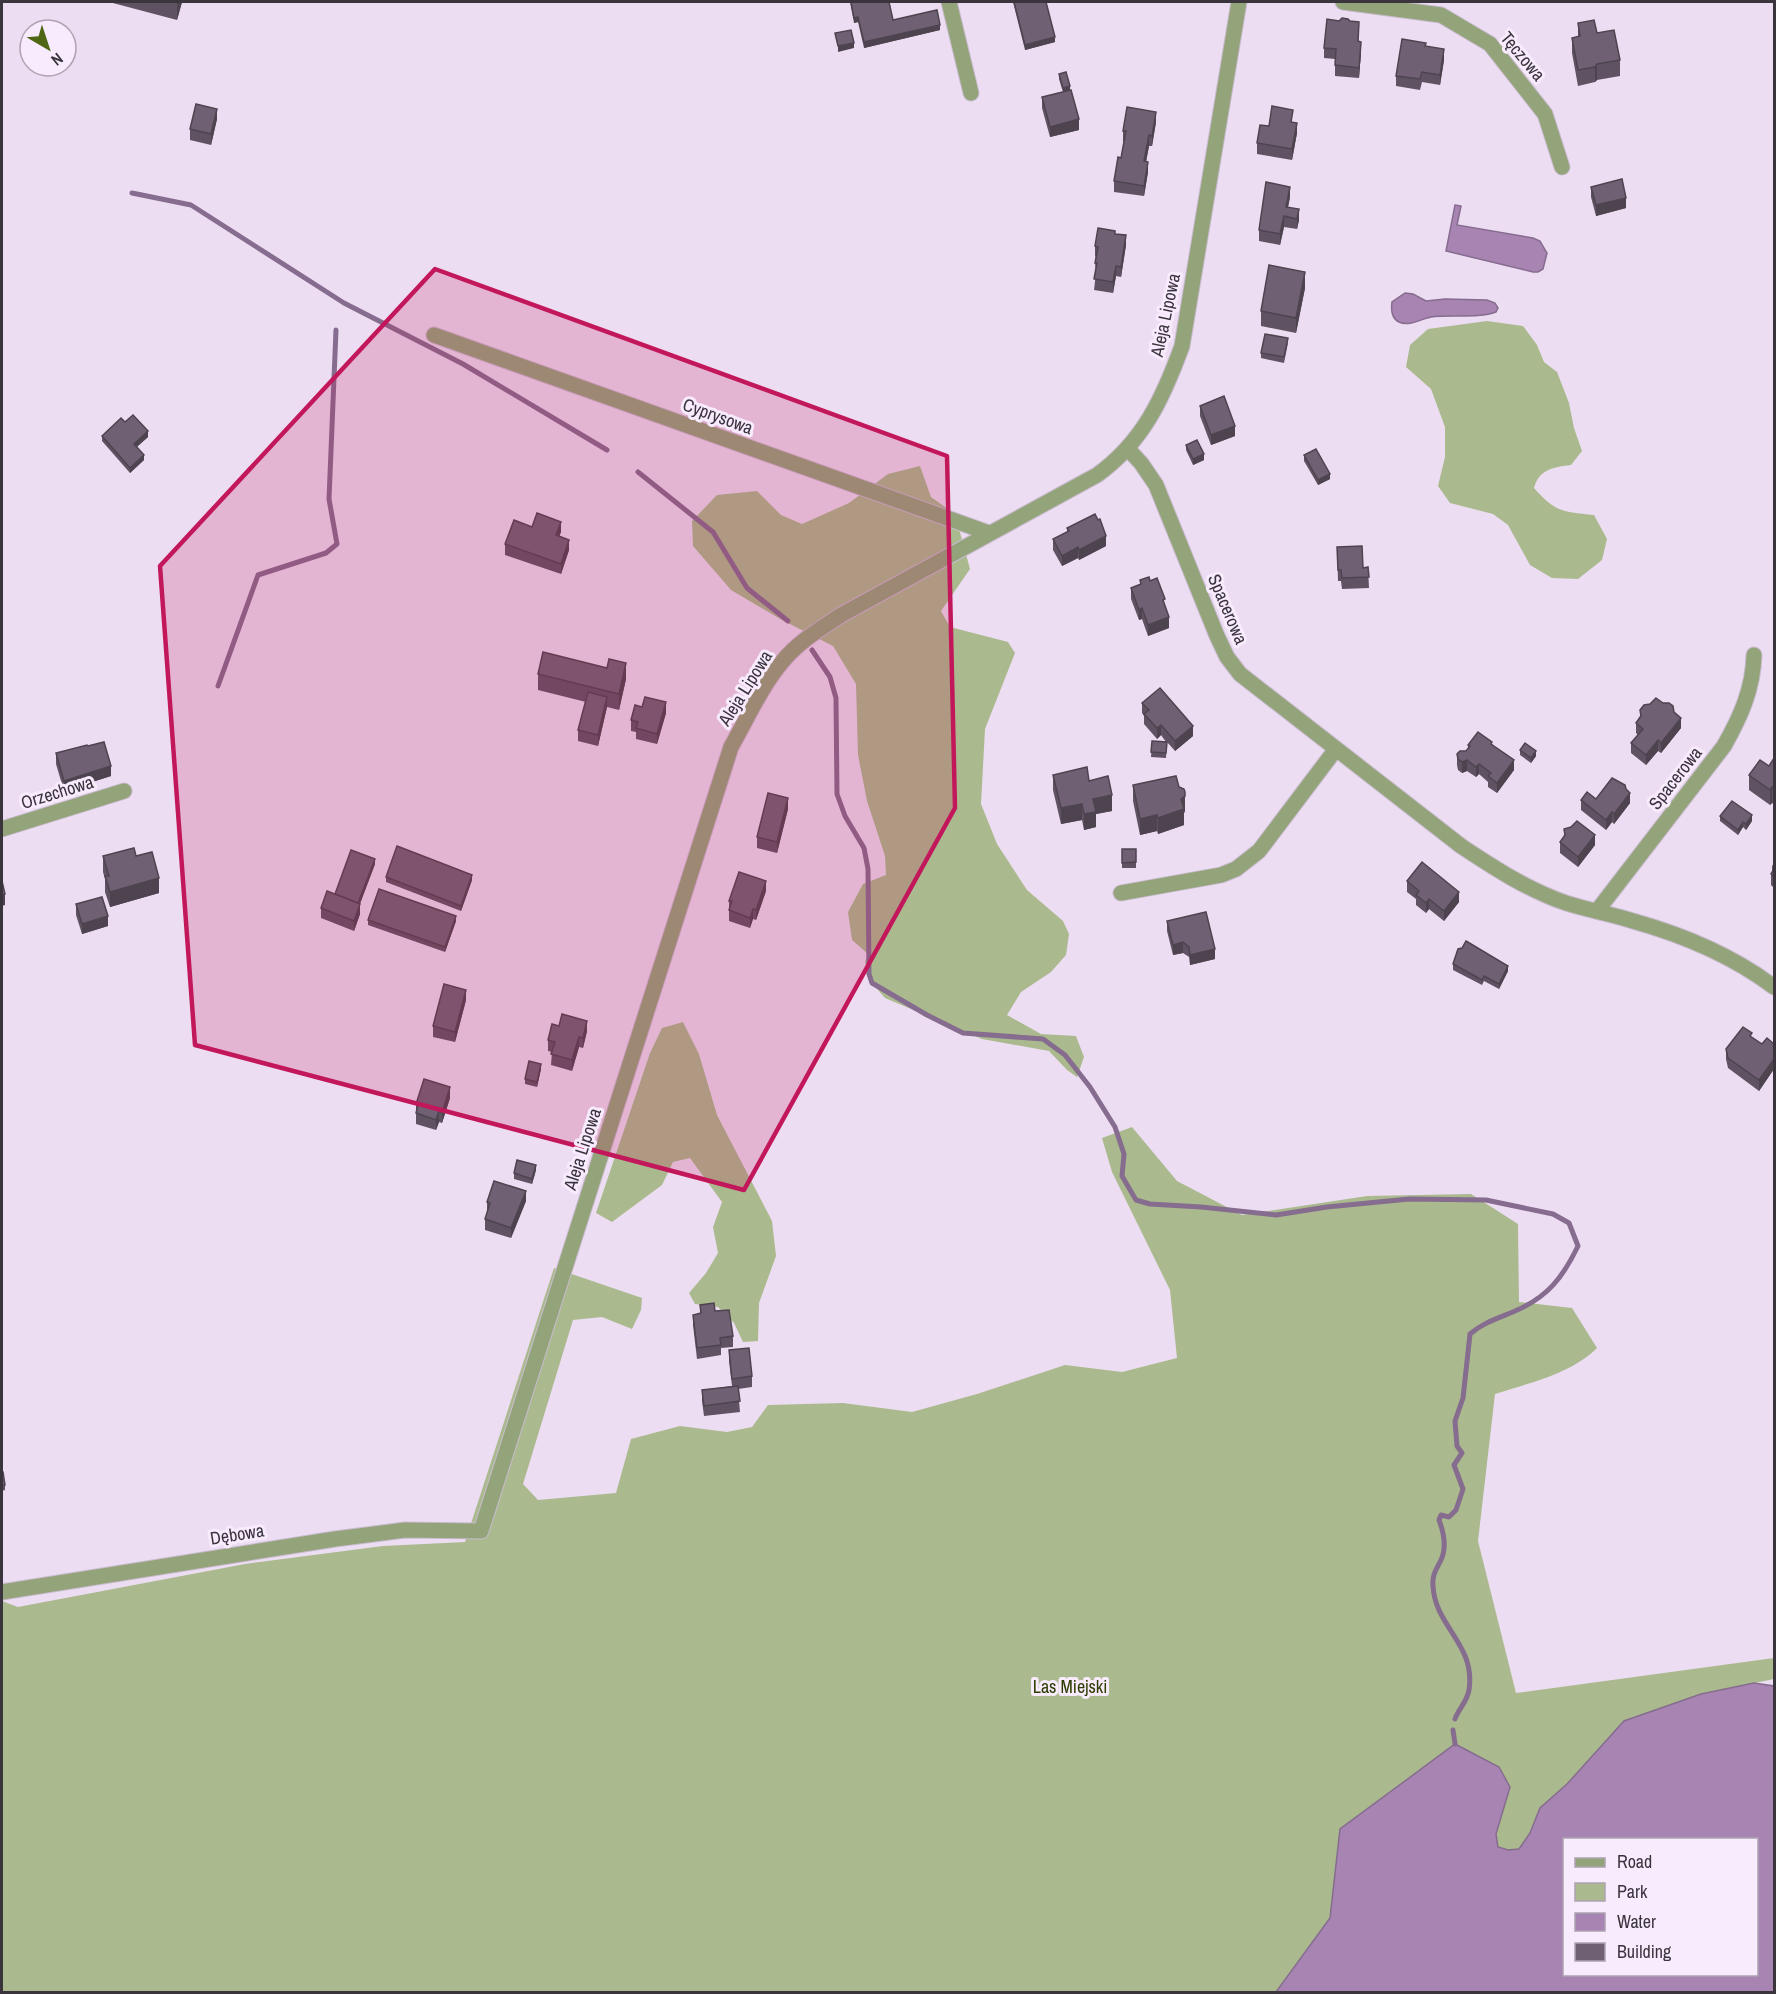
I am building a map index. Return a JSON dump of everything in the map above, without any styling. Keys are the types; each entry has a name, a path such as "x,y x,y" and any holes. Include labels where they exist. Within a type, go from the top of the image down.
{"street":[{"path":"949,2 971,93"},
{"name":"Aleja Lipowa","path":"481,1531 731,747 757,700 782,662 804,640 841,615 1097,476 1117,461 1148,423 1170,380 1182,346 1239,2"},
{"name":"Tęczowa","path":"1343,2 1441,15 1490,44 1545,114 1562,167"},
{"name":"Cyprysowa","path":"434,335 989,533"},
{"name":"Spacerowa","path":"1128,449 1156,485 1227,657 1240,674 1461,846 1493,867 1533,890 1567,903 1647,925 1713,950 1774,987"},
{"name":"Spacerowa","path":"1597,911 1724,746 1738,722 1747,699 1754,676 1754,655"},
{"path":"1121,893 1221,875 1236,869 1259,851 1336,749"},
{"name":"Orzechowa","path":"2,829 124,791"},
{"name":"Dębowa","path":"2,1592 334,1539 405,1530 481,1531"}],"highlighted area":[{"path":"435,269 947,456 955,808 744,1190 195,1045 160,566"}],"green space":[{"path":"1487,321 1523,326 1537,345 1544,362 1557,372 1569,403 1582,451 1571,465 1553,468 1543,473 1534,488 1548,502 1560,509 1594,515 1607,539 1602,560 1578,579 1552,578 1530,565 1508,525 1493,514 1450,503 1438,486 1445,457 1445,427 1431,389 1406,367 1410,345 1428,329"},
{"path":"920,466 931,497 955,514 970,569 941,611 950,627 1008,642 1015,653 985,729 981,804 997,844 1027,890 1063,921 1069,934 1066,955 1051,972 1021,992 1007,1015 1041,1034 1076,1036 1084,1057 1077,1077 1049,1051 982,1039 885,998 872,983 865,962 868,954 852,940 848,912 863,884 886,875 885,856 867,801 858,755 856,684 833,646 731,590 693,546 692,521 717,495 757,491 781,515 802,524 849,503 888,474"},
{"path":"683,1022 699,1054 717,1115 772,1221 776,1256 759,1303 758,1341 743,1342 734,1323 718,1307 695,1304 689,1293 706,1273 718,1253 713,1227 722,1202 690,1158 673,1162 662,1185 612,1222 596,1213 650,1053 662,1028"},
{"name":"Las Miejski","path":"1132,1127 1177,1181 1242,1215 1367,1196 1471,1194 1518,1224 1519,1302 1572,1308 1597,1348 1575,1365 1562,1371 1495,1394 1478,1541 1516,1693 1774,1658 1774,1679 1701,1694 1624,1721 1567,1784 1540,1808 1530,1833 1519,1849 1508,1850 1498,1847 1496,1834 1510,1787 1499,1767 1455,1744 1340,1829 1330,1918 1276,1992 2,1992 2,1601 18,1607 245,1564 383,1546 465,1542 554,1268 642,1298 641,1310 632,1329 602,1317 573,1320 523,1484 538,1500 616,1493 631,1439 680,1426 727,1432 752,1427 768,1405 843,1403 912,1412 977,1394 1065,1365 1122,1372 1177,1358 1170,1290 1112,1172 1102,1138"}],"water":[{"path":"1455,205 1461,206 1457,225 1540,241 1547,253 1543,269 1533,272 1446,251"},
{"path":"1405,293 1413,294 1426,301 1487,300 1495,303 1498,308 1496,312 1489,314 1431,317 1403,323 1394,318 1392,302"},
{"path":"1754,1683 1774,1686 1774,1992 1276,1992 1330,1918 1340,1829 1455,1744 1499,1767 1510,1787 1496,1834 1498,1847 1508,1850 1519,1849 1530,1833 1540,1808 1567,1784 1624,1721 1701,1694"}],"building":[{"path":"851,2 889,2 893,20 937,10 940,25 864,42 858,17 854,18"},
{"path":"1014,2 1046,2 1055,37 1025,45"},
{"path":"1342,18 1359,22 1358,41 1361,42 1359,68 1335,65 1336,49 1324,48 1327,19 1339,21"},
{"path":"1594,20 1597,33 1614,30 1620,60 1578,70 1572,38 1580,36 1578,23"},
{"path":"851,30 854,43 838,46 835,33"},
{"path":"1402,39 1444,49 1440,75 1422,72 1420,79 1396,76"},
{"path":"1066,72 1070,86 1063,88 1059,74"},
{"path":"1071,90 1079,119 1050,127 1042,97"},
{"path":"196,104 217,109 211,134 190,129"},
{"path":"1272,106 1293,110 1291,122 1297,123 1292,149 1257,143 1260,125 1269,126"},
{"path":"1127,107 1156,112 1152,136 1149,135 1144,161 1148,162 1144,186 1114,181 1126,131 1123,131"},
{"path":"1622,179 1626,198 1596,205 1591,187"},
{"path":"1266,182 1290,187 1286,207 1299,209 1297,219 1284,216 1280,234 1259,230"},
{"path":"1098,228 1126,235 1121,267 1116,266 1113,282 1094,279"},
{"path":"1269,265 1305,272 1296,318 1261,311"},
{"path":"1265,334 1288,338 1284,357 1261,353"},
{"path":"1224,396 1235,426 1211,435 1200,406"},
{"path":"133,415 148,431 134,444 144,455 130,468 102,436 121,418 125,422"},
{"path":"1197,440 1204,454 1193,459 1186,445"},
{"path":"1316,449 1330,474 1318,480 1304,455"},
{"path":"537,513 561,522 556,535 569,540 561,564 505,544 514,520 532,527"},
{"path":"1095,514 1098,520 1100,519 1106,536 1062,556 1053,539 1069,531 1067,528"},
{"path":"1362,546 1363,568 1368,567 1369,577 1342,578 1341,570 1338,570 1337,547"},
{"path":"1149,577 1150,581 1157,578 1169,617 1148,625 1142,608 1139,610 1131,588 1141,584 1140,580"},
{"path":"543,652 607,668 609,659 626,663 619,694 538,674"},
{"path":"1160,688 1193,726 1175,741 1161,725 1157,728 1144,714 1149,710 1142,703"},
{"path":"588,692 607,697 598,735 578,730"},
{"path":"645,697 666,702 657,734 636,728 638,722 631,720 635,705 642,707"},
{"path":"1656,698 1673,706 1674,712 1681,718 1661,743 1658,740 1646,755 1631,743 1643,729 1636,723 1641,716 1640,710"},
{"path":"1478,732 1514,760 1497,783 1488,776 1491,773 1479,764 1476,767 1467,760 1462,762 1458,759 1457,754 1460,751 1466,751"},
{"path":"1152,741 1167,742 1166,753 1151,752"},
{"path":"104,742 111,766 64,781 56,753"},
{"path":"1525,743 1536,751 1531,758 1520,750"},
{"path":"1774,758 1774,789 1772,787 1770,790 1749,775 1760,760 1769,766"},
{"path":"1087,767 1089,781 1108,776 1112,795 1093,799 1096,812 1084,814 1082,804 1061,808 1053,775"},
{"path":"1176,776 1179,787 1185,792 1185,796 1181,799 1184,809 1158,818 1157,815 1140,819 1133,785"},
{"path":"1612,778 1625,785 1630,793 1614,814 1612,812 1606,820 1581,800 1587,792 1596,799"},
{"path":"768,793 788,798 777,842 757,837"},
{"path":"1732,801 1752,815 1746,824 1743,822 1738,830 1720,816"},
{"path":"1577,821 1595,835 1578,857 1560,842 1565,835 1564,829 1571,827"},
{"path":"397,846 472,875 461,906 386,877"},
{"path":"134,848 136,856 152,852 159,878 110,892 105,876 109,876 103,856"},
{"path":"1122,849 1136,849 1136,862 1122,863"},
{"path":"351,850 375,859 358,903 335,894"},
{"path":"1422,862 1459,892 1444,911 1429,899 1426,903 1416,895 1419,891 1407,881"},
{"path":"739,872 766,881 756,910 753,909 750,918 729,910 732,901 729,901"},
{"path":"379,889 456,916 445,947 368,920"},
{"path":"327,891 360,904 354,921 321,908"},
{"path":"102,897 108,916 82,924 76,904"},
{"path":"1206,912 1215,949 1190,955 1189,947 1183,942 1173,945 1167,921"},
{"path":"1466,941 1508,966 1499,984 1484,976 1482,980 1453,964 1458,949 1462,948"},
{"path":"444,984 466,990 455,1032 433,1026"},
{"path":"562,1014 587,1021 583,1038 579,1037 572,1060 551,1054 555,1042 548,1040 552,1024 559,1026"},
{"path":"1743,1027 1752,1033 1750,1036 1762,1044 1767,1038 1774,1044 1774,1059 1759,1080 1728,1058 1726,1049"},
{"path":"529,1061 541,1064 537,1082 525,1079"},
{"path":"424,1079 450,1087 442,1113 439,1111 436,1120 416,1113 418,1105 416,1104"},
{"path":"517,1160 536,1165 532,1179 514,1173"},
{"path":"494,1181 526,1191 511,1228 485,1219 490,1203 487,1202"},
{"path":"714,1303 715,1311 729,1310 733,1336 720,1338 721,1345 697,1348 693,1315 701,1313 700,1305"},
{"path":"749,1348 752,1376 732,1379 729,1350"},
{"path":"738,1386 740,1401 704,1406 702,1390"},
{"path":"2,1472 5,1485 2,1486"}],"waterway":[{"path":"132,193 191,205 344,303 463,364 607,450"},
{"path":"218,686 258,575 326,553 337,544 329,499 336,330"},
{"path":"638,472 713,532 747,588 788,621"},
{"path":"812,650 830,677 836,698 837,794 845,816 864,848 868,869 869,974 872,983 963,1033 1043,1039 1065,1055 1090,1087 1115,1127 1124,1154 1122,1176 1136,1200 1150,1204 1276,1215 1327,1207 1409,1199 1486,1200 1553,1214 1569,1223 1578,1246 1553,1285 1527,1305 1486,1323 1470,1334 1463,1398 1455,1421 1457,1446 1462,1453 1454,1465 1463,1489 1456,1510 1449,1517 1441,1515 1439,1520 1444,1550 1433,1582 1435,1600 1440,1613 1467,1660 1470,1674 1468,1694 1455,1719"},
{"path":"1453,1730 1455,1744"}]}
